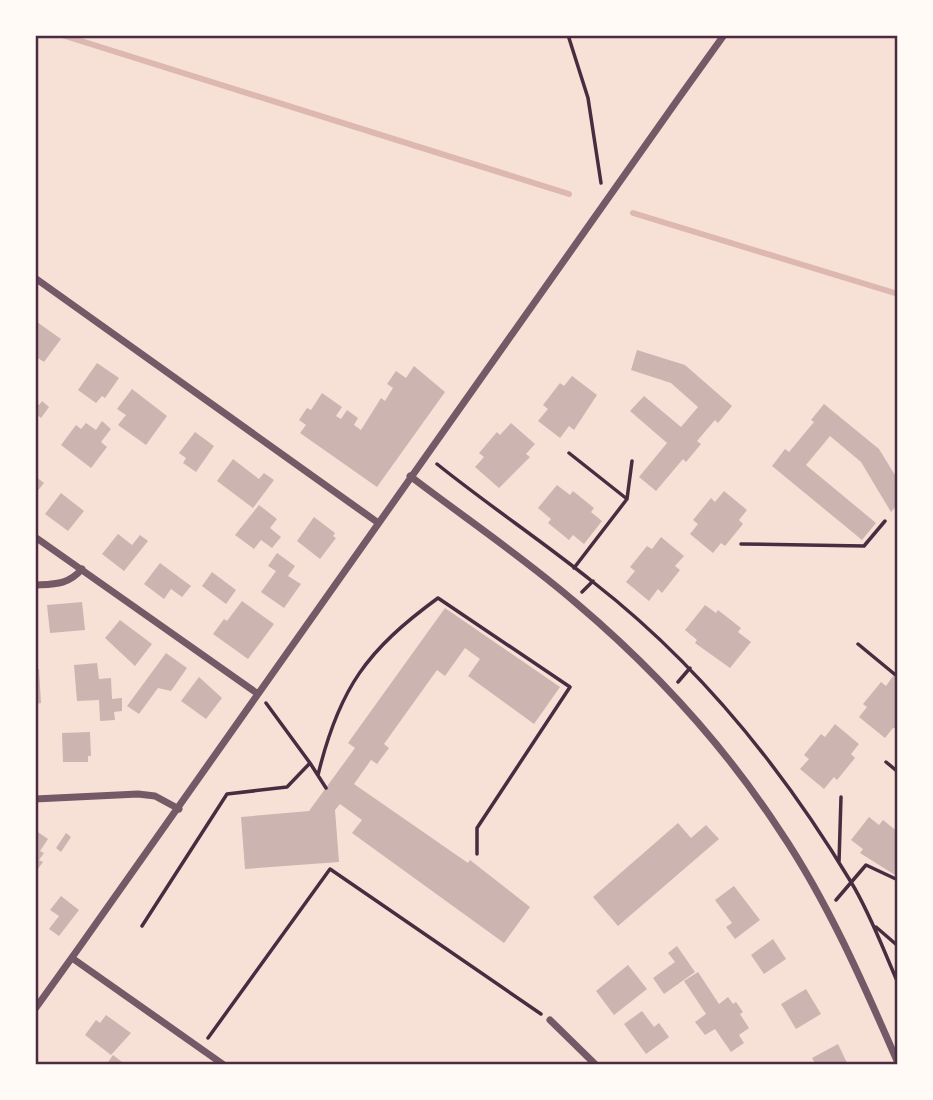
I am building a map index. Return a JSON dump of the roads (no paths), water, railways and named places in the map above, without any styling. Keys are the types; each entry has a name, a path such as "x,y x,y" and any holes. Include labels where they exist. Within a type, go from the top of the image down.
{"street":[{"path":"35,1009 179,810 377,522 724,35"},
{"path":"35,278 377,522"},
{"path":"410,476 574,601 670,691 703,729 781,832 826,912 898,1063"},
{"path":"35,537 258,694"},
{"path":"35,585 72,580 82,569"},
{"path":"35,799 138,794 155,796 179,810"},
{"path":"72,958 224,1065"},
{"path":"550,1020 596,1065"}],"waterway":[{"path":"62,35 569,194"},
{"path":"633,213 898,294"}]}
